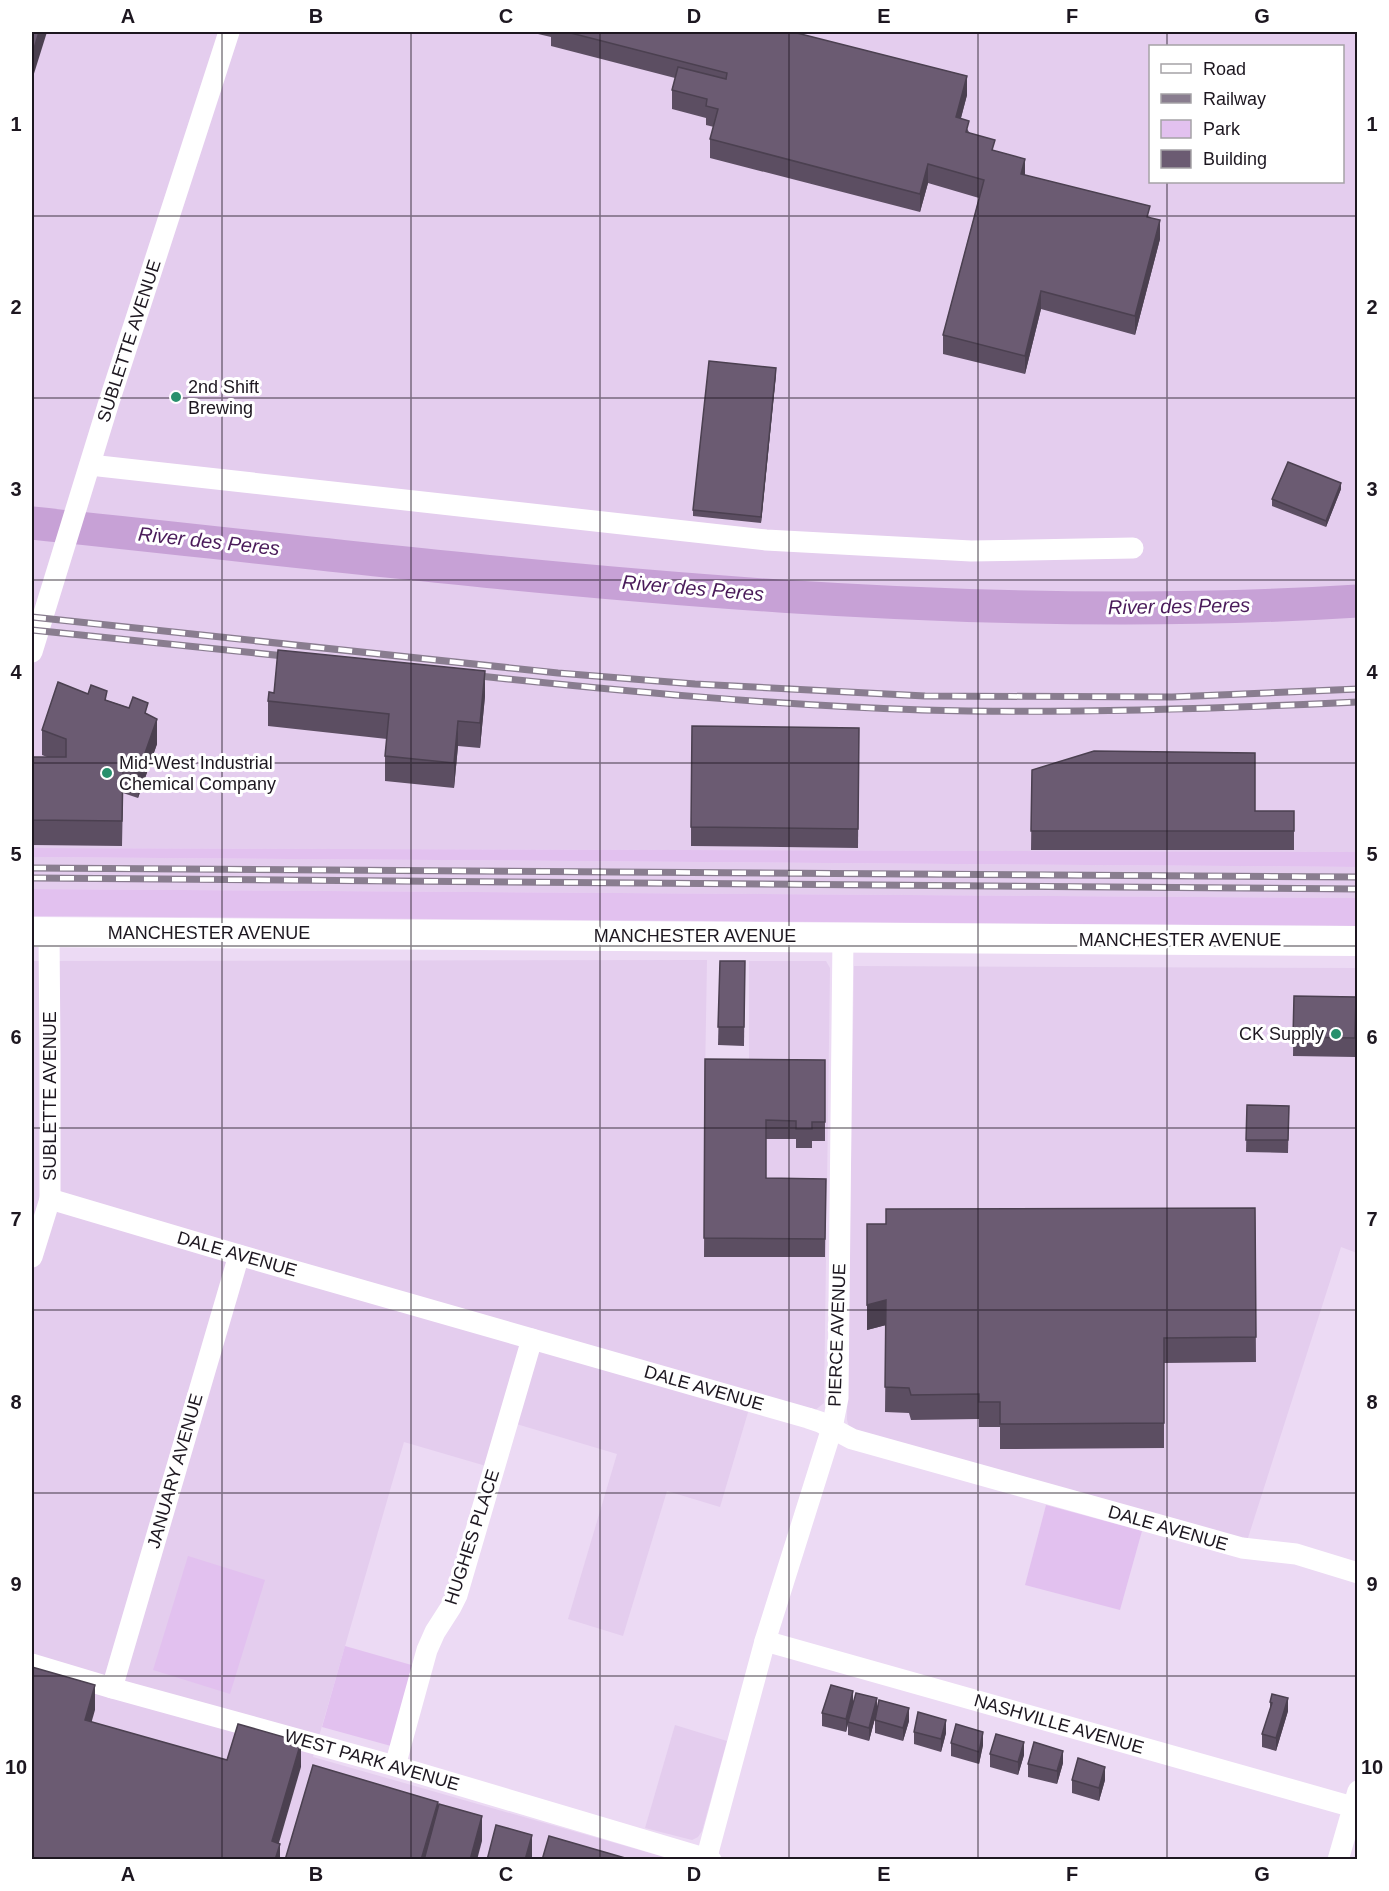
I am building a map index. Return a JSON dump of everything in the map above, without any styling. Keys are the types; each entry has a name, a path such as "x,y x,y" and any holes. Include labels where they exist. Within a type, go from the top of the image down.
{"main road":[{"name":"MANCHESTER AVENUE","path":"40,932 1358,941"}],"street":[{"name":"SUBLETTE AVENUE","path":"32,652 229,32"},
{"path":"87,473 766,540 971,551 1133,548"},
{"name":"SUBLETTE AVENUE","path":"32,1257 50,1199 50,1054 40,932"},
{"name":"PIERCE AVENUE","path":"708,1859 765,1641 832,1428 838,1398 843,937"},
{"name":"DALE AVENUE","path":"50,1199 808,1418 852,1439 1219,1542 1258,1551 1281,1551 1296,1554 1358,1573"},
{"name":"JANUARY AVENUE","path":"112,1688 238,1255"},
{"name":"HUGHES PLACE","path":"395,1766 427,1650 457,1595 532,1339"},
{"name":"NASHVILLE AVENUE","path":"765,1641 1355,1799"},
{"name":"WEST PARK AVENUE","path":"32,1664 395,1766 708,1859"},
{"path":"1338,1860 1355,1799"}],"shaded area":[{"path":"32,32 1357,32 1357,852 32,848"},
{"path":"32,857 1358,867 1357,898 32,889"},
{"path":"707,960 705,1078 749,1078 749,961 826,961 830,968 824,1403 814,1411 527,1331 486,1466 404,1442 313,1757 671,1859 32,1859 32,961"},
{"path":"854,966 1357,968 1357,1253 1341,1247 1247,1541 854,1431 849,1427 847,1420"},
{"path":"535,1348 749,1409 720,1507 667,1491 623,1636 568,1619 617,1454 513,1423"},
{"path":"675,1725 727,1741 702,1831 692,1840 645,1828"}],"green space":[{"path":"32,848 1357,852 1358,867 32,857"},
{"path":"32,889 1357,898 1358,926 32,916"},
{"path":"1046,1505 1142,1531 1120,1610 1025,1585"},
{"path":"188,1556 265,1580 230,1694 153,1670"},
{"path":"345,1646 415,1666 391,1746 322,1727"}],"building":[{"path":"32,32 39,32 32,55"},
{"path":"567,32 793,32 967,76 956,117 969,121 966,132 995,140 992,150 1025,159 1021,174 1150,206 1147,217 1160,220 1135,316 1041,291 1025,356 943,335 984,180 928,164 920,194 710,139 718,109 706,106 707,99 672,90 678,67 726,79 727,73"},
{"path":"709,361 776,368 761,517 693,510"},
{"path":"1288,462 1341,483 1326,521 1272,499"},
{"path":"278,650 485,671 480,723 458,721 454,763 385,756 389,714 268,701 269,692 274,693"},
{"name":"Mid-West Industrial Chemical Company","path":"58,682 88,694 91,685 107,691 105,700 129,708 133,697 148,703 145,713 157,719 138,773 123,768 122,821 32,820 32,757 66,757 66,739 42,730"},
{"path":"692,726 859,728 858,829 691,827"},
{"path":"1094,751 1255,753 1255,811 1294,811 1294,831 1031,831 1032,770"},
{"path":"720,961 745,961 744,1027 718,1027"},
{"path":"1294,996 1356,997 1355,1038 1293,1037"},
{"path":"705,1059 825,1060 825,1122 812,1122 812,1129 796,1129 796,1121 766,1120 766,1178 826,1179 825,1239 704,1238"},
{"path":"1247,1105 1289,1106 1288,1140 1246,1140"},
{"path":"1255,1208 1256,1337 1164,1338 1164,1423 1000,1424 1000,1402 979,1402 979,1394 911,1395 909,1388 885,1387 886,1300 867,1305 867,1224 886,1224 886,1209"},
{"path":"32,1667 95,1685 85,1720 227,1760 238,1724 301,1742 272,1841 280,1844 275,1860 32,1860"},
{"path":"831,1685 853,1691 846,1719 822,1713"},
{"path":"856,1693 877,1698 869,1728 848,1722"},
{"path":"1272,1694 1288,1698 1276,1738 1262,1734 1272,1703 1270,1702"},
{"path":"879,1700 909,1708 903,1728 875,1720"},
{"path":"918,1712 946,1720 941,1739 914,1732"},
{"path":"956,1724 983,1732 979,1752 951,1743"},
{"path":"996,1734 1024,1742 1018,1762 990,1754"},
{"path":"1034,1742 1063,1751 1057,1771 1028,1764"},
{"path":"1078,1758 1105,1767 1099,1788 1072,1780"},
{"path":"313,1765 438,1802 421,1860 285,1860"},
{"path":"439,1804 482,1816 470,1860 424,1860"},
{"path":"496,1825 532,1835 525,1860 487,1860"},
{"path":"549,1836 632,1860 542,1860"}],"waterway":[{"name":"River des Peres","path":"32,523 528,575 694,590 859,601 1025,607 1192,608 1358,601"}],"railway":[{"path":"32,617 558,673 695,684 925,696 1172,697 1358,689"},
{"path":"32,630 294,657"},
{"path":"470,675 696,697 922,710 1140,710 1358,702"},
{"path":"32,868 1358,877"},
{"path":"32,878 1358,889"}],"place":[{"name":"2nd Shift Brewing","path":"176,397"},
{"name":"Mid-West Industrial Chemical Company","path":"107,773"},
{"name":"CK Supply","path":"1336,1034"}]}
